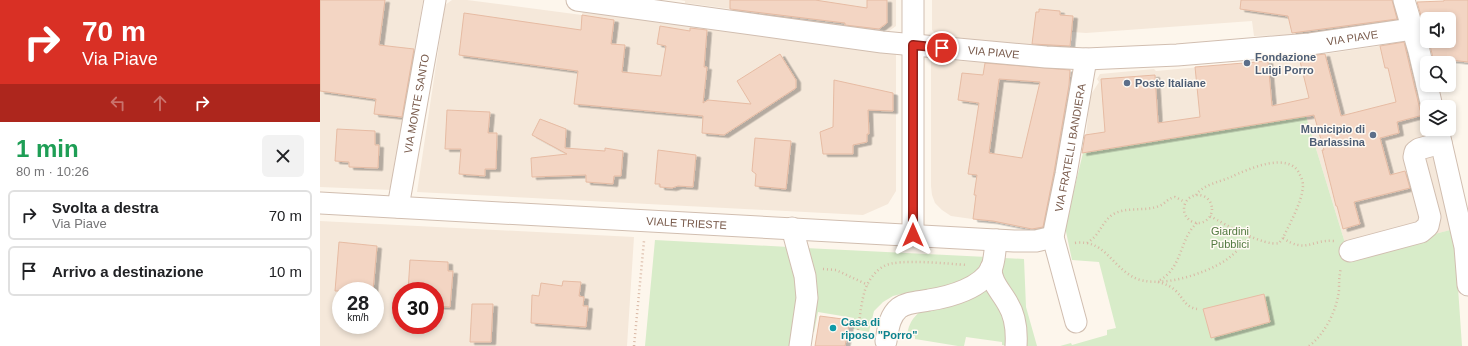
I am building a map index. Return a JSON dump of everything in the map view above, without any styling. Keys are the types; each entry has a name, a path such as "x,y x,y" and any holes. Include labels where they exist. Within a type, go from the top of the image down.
{"street":[{"name":"VIA MONTE SANTO","path":"398,207 435,0"},
{"name":"VIA PIAVE","path":"577,0 640,4 913,45 1046,57 1086,59 1177,55 1310,44 1412,29"},
{"path":"913,0 913,235"},
{"path":"1404,0 1420,56"},
{"name":"VIA FRATELLI BANDIERA","path":"1053,237 1066,174 1086,59"},
{"path":"1350,251 1421,232 1428,226 1430,216 1414,157 1414,152 1440,136 1465,247 1468,285"},
{"name":"VIALE TRIESTE","path":"320,203 996,240 1036,241 1053,237"},
{"path":"792,228 805,273 806,298 800,346"},
{"path":"1053,237 1076,322"},
{"path":"996,240 991,276 1014,315 1016,326 1016,346"},
{"path":"886,341 889,324 894,313 900,307 910,303 946,297 965,290 979,282 987,275 992,267"}],"path":[{"path":"1196,195 1201,195 1208,200 1212,208 1210,216 1202,223 1188,220 1184,212 1185,202 1205,187 1271,163 1280,162 1291,165 1299,172 1303,186 1299,202 1283,238 1279,243 1271,243 1250,236 1210,216"},
{"path":"1086,243 1097,236 1113,214 1158,206 1170,198 1175,197 1185,202"},
{"path":"634,346 646,220"},
{"path":"1158,282 1164,278 1176,265 1189,233 1197,223"},
{"path":"1073,243 1095,245 1102,249 1118,266 1134,278 1158,282 1183,278 1211,268 1237,252 1250,236"},
{"path":"1283,238 1296,245 1302,246 1335,241 1345,250 1350,251 1345,257 1338,276 1339,290 1330,318 1323,332 1309,346"},
{"path":"858,330 862,301 868,284 877,272 884,266 895,263 992,267"},
{"path":"805,273 818,269 836,270 868,284"},
{"path":"1158,282 1175,289 1186,305 1198,309"}],"shaded area":[{"path":"320,0 423,0 392,190 320,187"},
{"path":"452,0 467,0 582,15 583,10 896,54 896,191 888,204 863,215 417,192 445,5"},
{"path":"679,0 896,0 896,26 889,31 685,3 685,1"},
{"path":"932,0 1395,0 1401,21 1292,35 1254,36 1252,21 1086,33 1072,32 1069,51 938,36 932,30"},
{"path":"1407,39 1422,100 1420,100 1420,136 1429,136 1454,229 1349,256 1306,116 1083,153 1090,96 1099,82 1097,79 1100,74 1154,69 1156,71 1299,58 1299,56 1325,54 1379,46 1379,44"},
{"path":"985,59 1071,65 1062,141 1043,231 951,216 935,203 932,195 931,60 985,62"},
{"path":"320,221 634,237 627,346 320,346"}],"green space":[{"name":"Giardini Pubblici","path":"1306,116 1349,256 1454,229 1462,346 1060,346 1071,343 1072,345 1107,335 1107,330 1116,328 1099,262 1072,260 1065,227 1083,153"},
{"path":"655,240 789,247 801,293 794,346 645,346"},
{"path":"805,248 987,257 986,262 970,280 928,292 905,293 893,296 883,302 874,311 869,332 853,329 854,318 818,312 814,332 810,331"},
{"path":"1004,258 1024,259 1026,307 1037,346 1023,346 1000,271"},
{"path":"987,290 1001,303 1009,346 1002,345 1002,342 966,337 964,346 958,346 915,339 915,336 907,335 911,322 921,311 976,296"}],"building":[{"path":"320,0 385,0 379,45 414,49 402,117 374,114 376,99 320,91"},
{"path":"730,0 815,0 867,8 867,0 887,0 887,23 879,29 845,25 845,23 730,9"},
{"path":"1241,0 1392,0 1397,19 1292,33 1288,16 1240,9"},
{"path":"1468,0 1468,62 1456,61 1456,56 1433,56 1431,48 1456,48 1456,12 1420,12 1417,2"},
{"path":"1039,9 1060,11 1060,15 1073,16 1070,46 1032,44 1036,12 1039,12"},
{"path":"464,13 581,30 582,15 614,20 611,44 625,45 622,72 661,76 666,46 657,44 660,26 690,31 690,28 707,30 704,67 707,67 703,103 708,100 751,104 737,81 780,54 796,80 796,88 724,135 702,133 703,116 574,104 578,71 459,55"},
{"path":"1404,42 1420,110 1420,116 1397,122 1399,133 1380,138 1390,175 1405,171 1410,188 1354,202 1360,224 1343,229 1314,115 1082,153 1085,135 1105,132 1101,79 1155,75 1158,123 1200,117 1195,67 1268,61 1272,106 1309,98 1299,57 1325,54 1341,116 1396,102 1388,68 1385,68 1380,46"},
{"path":"985,63 1070,70 1069,85 1043,227 1032,229 993,221 973,219 977,175 968,174 979,103 958,100 962,73 983,75","holes":["999,79 1040,82 1022,158 989,153"]},
{"path":"834,80 893,93 893,111 868,110 869,134 867,134 867,142 853,145 853,154 823,154 820,132 833,127"},
{"path":"447,110 490,112 488,133 497,133 496,169 485,169 485,176 459,174 461,149 445,149"},
{"path":"540,119 566,129 565,148 605,151 605,148 623,151 621,176 614,176 613,184 586,182 586,175 532,177 531,158 567,154 532,135"},
{"path":"337,129 375,131 375,145 379,145 378,168 349,167 349,162 335,161"},
{"path":"755,138 791,141 786,189 755,186 756,174 752,171"},
{"path":"658,150 696,155 693,187 678,186 672,188 660,187 660,184 655,184"},
{"path":"339,242 377,246 374,282 336,282"},
{"path":"410,260 448,262 448,271 453,271 450,307 444,307 444,282 409,282"},
{"path":"563,281 581,282 579,296 584,297 583,306 588,306 586,327 531,323 532,295 539,296 541,283 562,286"},
{"path":"1264,294 1270,322 1211,338 1203,309"},
{"path":"472,304 493,304 491,342 470,342"},
{"name":"Casa di riposo \"Porro\"","path":"820,316 850,320 845,346 815,346"}],"place":[{"name":"Fondazione Luigi Porro","path":"1247,63"},
{"name":"Poste Italiane","path":"1127,83"},
{"name":"Municipio di Barlassina","path":"1373,135"},
{"name":"Casa di riposo \"Porro\"","path":"833,328"}],"route":[{"path":"913,235 913,45 942,48"}]}
